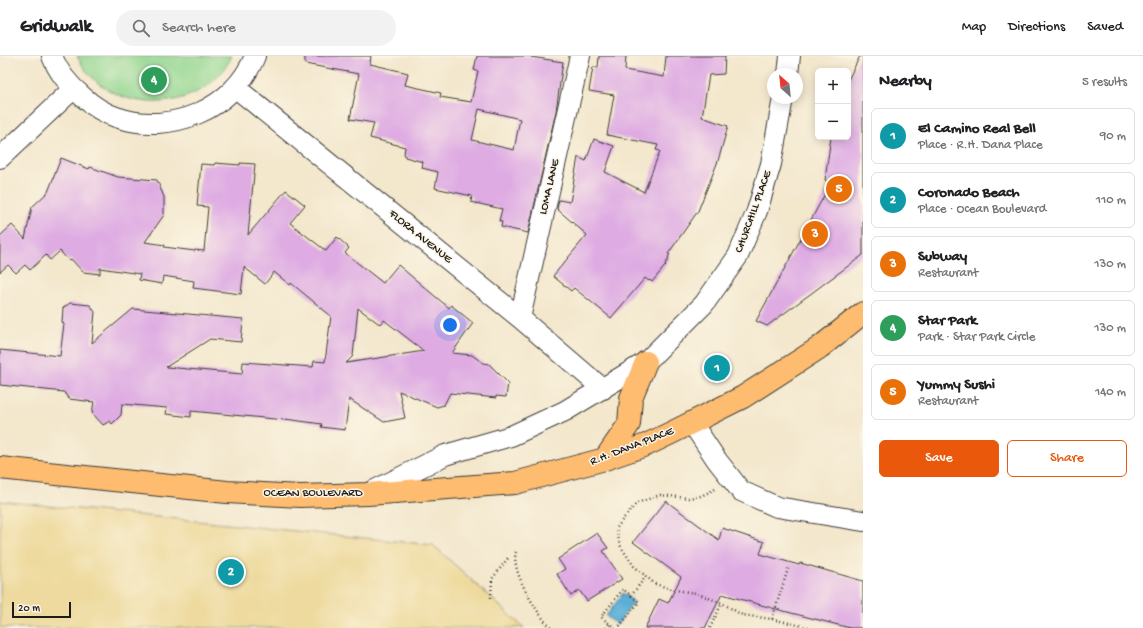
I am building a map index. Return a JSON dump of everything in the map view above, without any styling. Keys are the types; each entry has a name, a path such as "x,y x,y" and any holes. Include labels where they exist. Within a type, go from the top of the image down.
{"main road":[{"name":"R.H. DANA PLACE","path":"368,494 515,483 605,459 646,445 743,397 819,348 863,313"},
{"path":"605,459 629,424 631,398 646,362"},
{"name":"OCEAN BOULEVARD","path":"0,468 227,492 300,496 368,494"}],"street":[{"path":"52,56 55,63 73,89 93,105 116,117 141,123 167,123 193,116 216,104 236,88 251,66 255,56"},
{"name":"LOMA LANE","path":"520,318 580,56"},
{"path":"789,68 790,56"},
{"name":"FLORA AVENUE","path":"236,88 520,318 603,389"},
{"path":"0,158 73,89"},
{"name":"CHURCHILL PLACE","path":"603,389 646,362 704,304 738,256 757,211 771,164 782,104"},
{"name":"OCEAN BOULEVARD","path":"368,494 445,455 512,436 565,411 603,389"},
{"path":"692,423 716,459 741,491 777,507 863,520"}],"path":[{"path":"719,486 701,496 688,498 660,494 637,503 623,518 616,529 621,547 634,566 656,584 675,590 696,593 722,603 742,615 772,619 810,628"},
{"path":"516,552 514,558 518,576 543,620 552,628"},
{"path":"491,598 492,579 508,558"},
{"path":"772,619 789,566"},
{"path":"631,596 646,576"},
{"path":"623,589 631,596 639,602 617,628 601,617 623,589"},
{"path":"710,628 722,603"},
{"path":"606,628 610,624"}],"green space":[{"path":"77,56 232,56 218,76 199,91 177,99 154,102 131,99 109,90 91,76"}],"sand":[{"path":"0,501 433,545 524,628 0,628"}],"water":[{"path":"623,593 634,602 617,625 606,616"}],"building":[{"path":"305,56 371,56 370,64 408,73 405,85 441,93 440,97 471,102 478,71 474,70 477,56 532,56 531,57 563,62 556,111 528,233 501,227 502,222 499,221 502,209 471,202 472,196 435,188 438,172 422,168 423,162 405,157 405,147 370,138 374,123 350,119 359,74 305,64","holes":["479,109 520,119 514,150 472,140"]},
{"path":"599,56 626,56 625,70 664,77 666,56 725,56 724,74 709,75 702,117 728,126 718,161 698,211 668,254 670,255 665,264 666,265 652,282 645,278 611,318 574,288 571,291 553,276 587,235 557,209 559,200 570,202 578,157 586,161 594,139 614,146 605,172 644,192 660,151 656,150 658,145 607,135 614,95 589,91 593,67 598,68"},
{"path":"860,56 863,56 863,255 767,326 756,321 831,183 825,180 831,140 851,140 851,74"},
{"path":"61,158 89,169 90,167 118,177 157,180 164,197 164,215 145,242 165,245 164,247 204,251 208,207 197,206 201,164 255,164 248,235 286,190 305,205 290,223 326,251 337,237 349,248 345,253 383,283 398,265 449,308 451,305 473,323 452,353 472,355 483,363 489,364 508,383 506,397 496,396 496,398 450,393 444,405 437,407 399,391 405,418 384,422 349,399 345,430 321,427 322,424 285,419 191,411 191,417 166,414 167,408 122,404 121,415 112,424 110,421 103,425 92,413 94,402 69,399 64,392 0,385 0,350 60,356 64,324 62,322 63,308 70,303 90,305 95,312 92,343 133,309 243,319 241,342 210,339 166,367 242,374 243,362 313,367 314,361 325,362 331,316 291,283 290,285 274,272 265,284 244,267 241,294 193,288 194,281 163,276 162,284 139,280 140,274 100,268 100,274 83,272 71,259 69,261 60,251 50,260 46,255 30,270 25,265 16,273 8,265 0,272 0,236 12,225 25,239 32,207 48,192","holes":["358,308 381,324 384,320 424,351 346,363 353,356"]},
{"path":"666,501 719,540 722,528 764,542 760,554 799,565 800,563 863,581 863,628 850,628 722,594 705,628 645,628 659,599 668,603 681,577 633,542"},
{"path":"597,533 608,548 603,551 622,579 587,601 579,590 571,596 557,574 565,569 558,559"}],"place":[{"name":"Star Park","path":"154,80"},
{"name":"Yummy Sushi","path":"839,189"},
{"name":"Subway","path":"815,234"},
{"name":"El Camino Real Bell","path":"717,368"},
{"name":"Coronado Beach","path":"231,572"}]}
